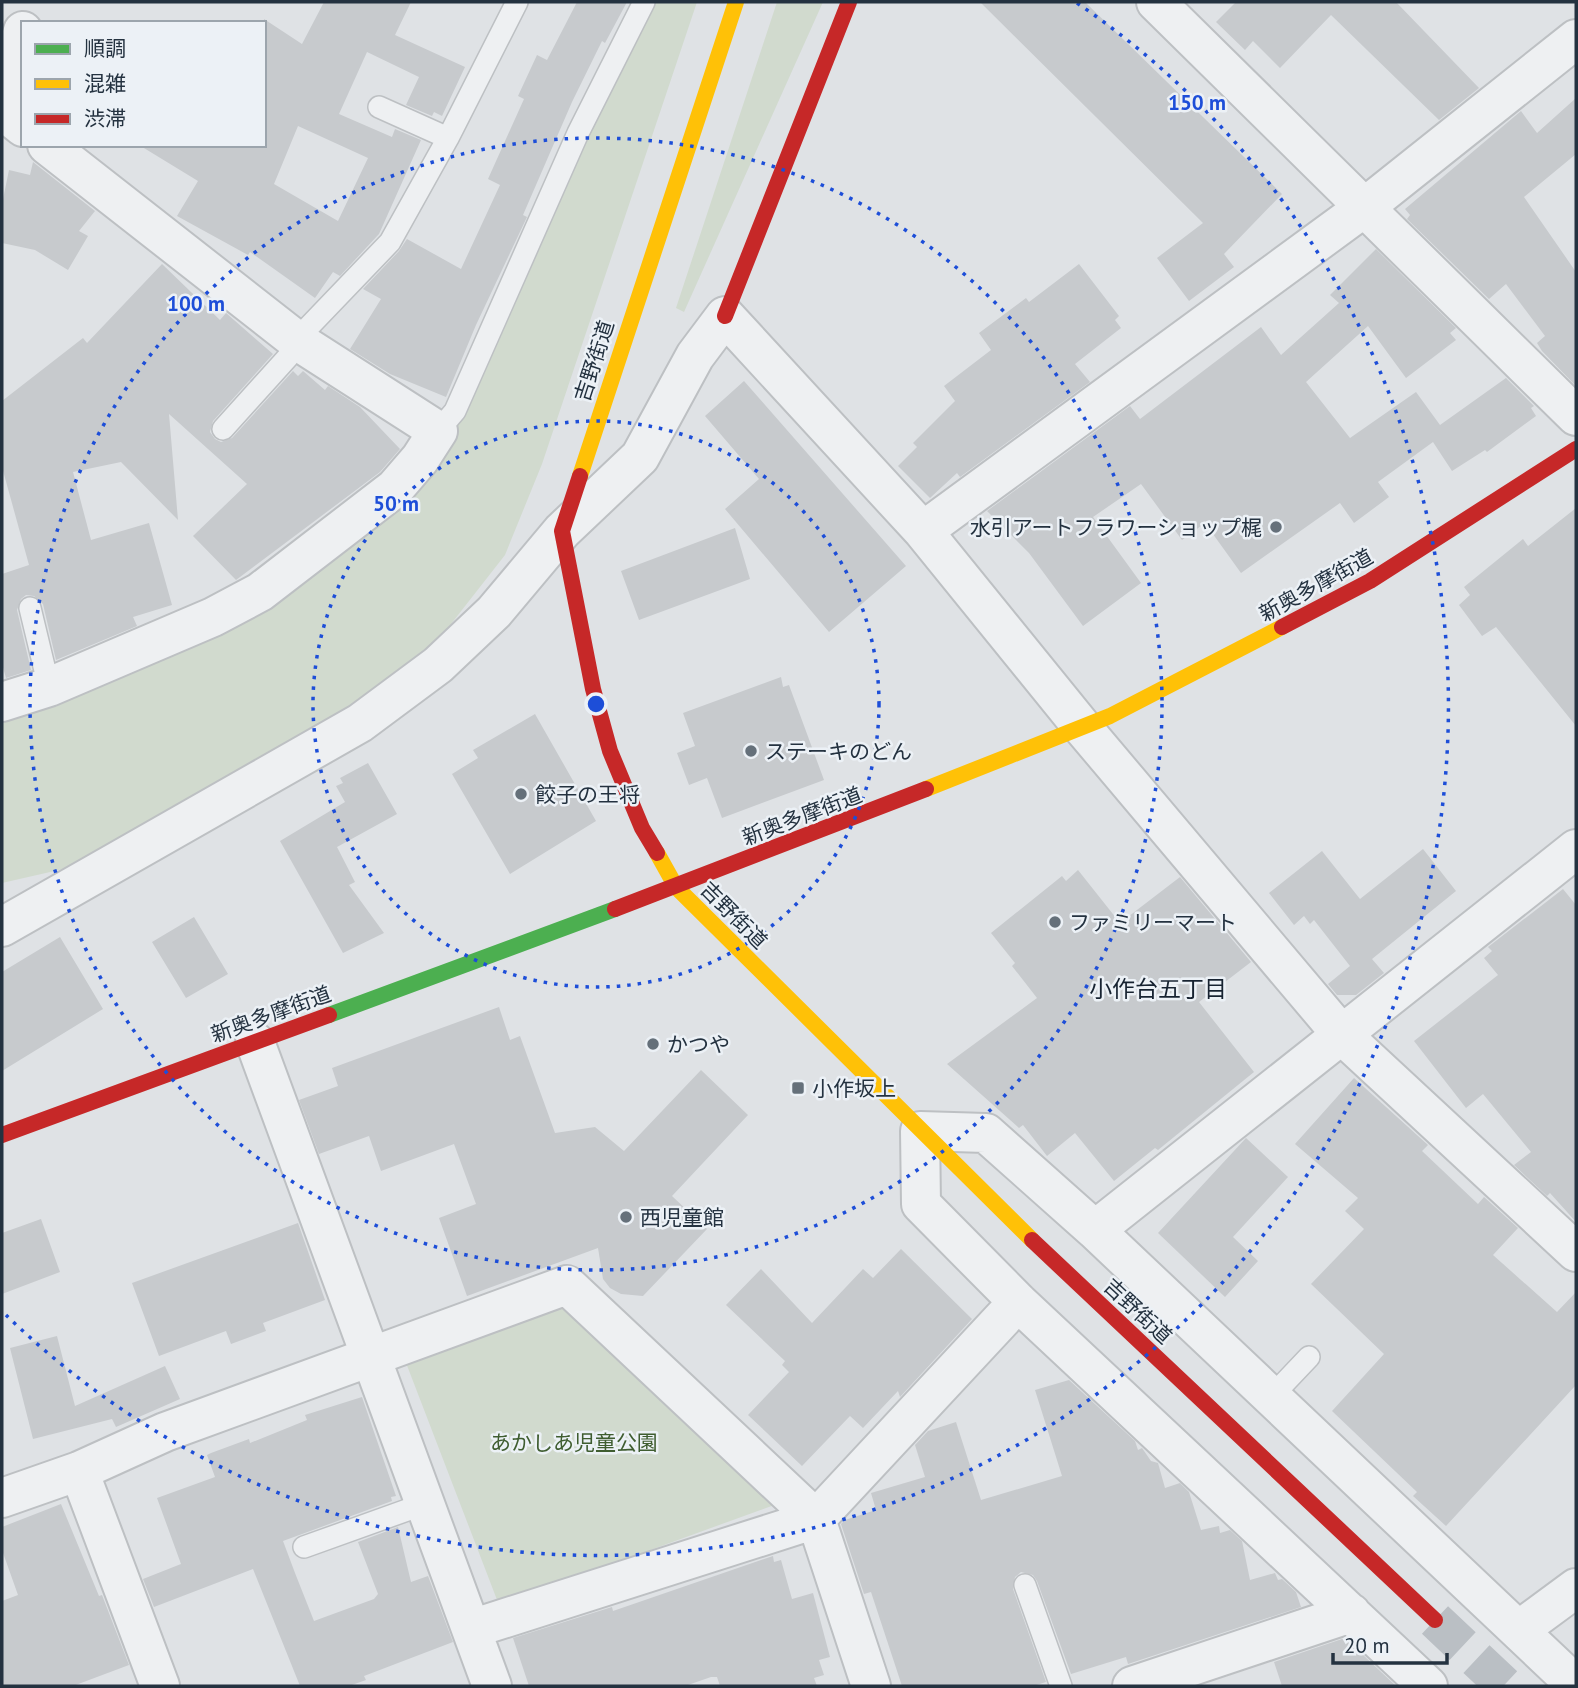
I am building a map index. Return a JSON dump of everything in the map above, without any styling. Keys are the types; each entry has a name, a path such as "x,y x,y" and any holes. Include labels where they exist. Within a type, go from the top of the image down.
{"main road":[{"name":"吉野街道","path":"736,2 562,531 593,689 611,751 642,828 676,887 920,1131 1436,1620"},
{"path":"724,316 849,2"},
{"name":"新奥多摩街道","path":"2,1135 676,887 1110,716 1246,648 1370,581 1576,449"}],"street":[{"path":"25,21 37,2"},
{"path":"1156,2 1576,416"},
{"path":"2,94 17,34"},
{"path":"923,531 1365,208 1576,38"},
{"path":"2,110 21,125"},
{"path":"2,702 49,687 213,617 260,592 395,488 420,459 438,431 296,340 50,147"},
{"path":"2,927 360,723 438,665 494,612 562,531 640,457 695,356 724,316 923,531 1082,727 1342,1035 1576,1252"},
{"path":"1096,1230 1576,849"},
{"path":"255,1042 369,1360 492,1686"},
{"path":"1428,1686 1018,1302 922,1204 920,1131 986,1133 1096,1230 1576,1685"},
{"path":"2,1498 79,1471 165,1432 369,1360 567,1285 816,1519 871,1686"},
{"path":"471,1629 816,1519 1018,1302"},
{"path":"79,1471 160,1686"},
{"path":"1519,1630 1576,1588"},
{"path":"1132,1686 1351,1614"}],"lane":[{"path":"223,429 288,357 296,340 390,242 448,138 517,2"},
{"path":"438,431 455,411 578,134 644,2"},
{"path":"379,107 448,138"},
{"path":"30,608 49,687"},
{"path":"1272,1396 1309,1357"},
{"path":"303,1547 424,1504"},
{"path":"1025,1585 1061,1686"}],"green space":[{"path":"655,2 697,2 542,464 505,555 433,647 332,721 72,867 2,883 2,713 198,636 464,412 584,141"},
{"path":"777,2 823,2 684,312 676,308"},
{"name":"あかしあ児童公園","path":"589,1278 810,1492 499,1605 403,1355 409,1338"}],"building":[{"path":"324,2 411,2 395,35 465,67 442,116 434,112 432,116 406,105 419,77 367,52 339,114 392,137 395,129 421,140 379,234 340,276 333,272 315,298 250,252 248,255 177,216 198,181 142,147 266,147 264,19 302,44","holes":["298,126 368,158 338,221 274,184"]},
{"path":"577,2 627,2 605,43 602,41 572,102 523,215 527,217 476,325 446,397 390,374 350,349 381,299 363,289 407,239 461,269 500,185 488,179 524,99 518,96 537,55 547,60"},
{"path":"980,2 1085,2 1282,194 1224,254 1234,267 1189,301 1157,258 1203,223"},
{"path":"1236,2 1396,2 1479,88 1439,120 1331,15 1280,68 1253,41 1245,50 1216,22"},
{"path":"1576,98 1576,154 1524,197 1576,272 1576,386 1542,351 1537,343 1545,336 1506,284 1489,299 1407,219 1410,215 1405,209 1521,111 1537,133"},
{"path":"33,162 95,211 79,231 88,236 68,270 35,250 2,243 2,204 9,170 30,175"},
{"path":"1376,249 1456,328 1450,333 1456,340 1406,378 1368,326 1306,382 1350,438 1416,392 1440,425 1506,378 1534,406 1531,408 1536,416 1487,452 1485,450 1452,471 1433,442 1378,482 1389,497 1354,523 1340,503 1241,573 1205,523 1182,540 1141,484 1093,517 1141,583 1083,626 1029,553 987,511 1130,406 1140,419 1261,327 1281,355 1339,303 1330,295"},
{"path":"162,264 220,320 226,313 273,354 213,421 210,432 215,439 221,442 232,438 293,371 298,376 303,371 325,390 328,386 360,407 400,449 380,472 236,580 193,536 247,484 169,414 178,520 121,462 73,472 91,540 149,523 172,605 133,617 137,626 56,660 43,604 34,596 26,595 21,599 17,610 31,670 6,678 2,664 2,574 29,565 2,467 2,401 83,338 87,343"},
{"path":"1079,264 1119,316 1115,320 1121,328 1075,364 1090,382 960,477 957,473 930,498 898,466 917,447 913,443 955,401 944,386 991,350 979,333 1026,298 1029,302"},
{"path":"744,381 906,566 829,632 725,509 759,479 705,416"},
{"path":"1576,508 1576,726 1496,627 1482,636 1459,605 1470,595 1464,587 1523,539 1528,546"},
{"path":"735,528 750,579 639,620 621,571"},
{"path":"781,677 783,687 789,685 824,780 722,818 707,778 689,785 677,753 695,746 683,713"},
{"path":"535,714 596,821 510,874 452,774 478,758 473,750"},
{"path":"368,763 397,814 337,847 355,882 349,885 384,933 343,953 280,841 345,802 336,786 343,783 340,778"},
{"path":"1423,849 1456,891 1372,959 1384,973 1356,995 1337,995 1328,984 1350,966 1314,920 1310,924 1304,916 1294,925 1269,893 1322,851 1360,899"},
{"path":"1078,870 1120,923 1180,877 1251,962 1199,1002 1254,1072 1158,1150 1155,1148 1114,1181 1075,1133 1047,1156 1023,1125 1019,1128 947,1064 1037,998 1012,966 1015,963 991,933 1062,876 1066,881"},
{"path":"1563,889 1576,905 1576,1222 1550,1193 1547,1196 1514,1165 1531,1152 1483,1094 1466,1108 1414,1041 1498,975 1484,958 1492,951 1488,947"},
{"path":"194,917 228,974 186,998 152,942"},
{"path":"60,937 103,1009 2,1071 2,972"},
{"path":"499,1007 510,1040 520,1036 555,1133 595,1127 624,1151 701,1070 748,1115 672,1196 707,1229 643,1296 621,1294 610,1288 603,1279 598,1248 467,1296 439,1218 476,1204 454,1144 381,1171 369,1136 319,1154 299,1100 338,1086 332,1068"},
{"path":"1354,1078 1428,1145 1422,1151 1478,1204 1484,1197 1518,1228 1493,1255 1557,1312 1576,1292 1576,1385 1446,1526 1413,1496 1417,1492 1332,1411 1384,1354 1311,1284 1364,1229 1345,1211 1358,1198 1295,1144"},
{"path":"1246,1138 1288,1177 1233,1237 1258,1261 1225,1297 1158,1233"},
{"path":"41,1219 60,1272 2,1294 2,1233"},
{"path":"298,1223 325,1300 263,1323 266,1331 231,1344 226,1331 159,1356 132,1283"},
{"path":"901,1249 972,1319 900,1397 898,1391 863,1428 850,1416 802,1466 748,1415 789,1372 782,1365 785,1361 726,1305 761,1269 812,1323 863,1269 873,1278"},
{"path":"57,1336 75,1406 165,1366 180,1399 116,1427 112,1419 33,1439 10,1348"},
{"path":"1069,1380 1135,1441 1138,1450 1142,1448 1151,1461 1158,1463 1165,1488 1180,1483 1189,1492 1201,1530 1219,1526 1220,1533 1230,1530 1242,1541 1250,1580 1275,1573 1278,1580 1282,1579 1296,1592 1301,1607 1128,1664 1126,1657 1071,1674 1037,1581 1033,1575 1021,1572 1015,1577 1013,1589 1046,1682 1033,1686 902,1686 871,1592 864,1594 841,1524 845,1520 876,1510 871,1493 925,1477 915,1445 928,1431 956,1422 981,1500 1062,1476 1035,1390"},
{"path":"362,1397 396,1496 391,1497 392,1501 283,1541 314,1621 374,1599 378,1594 358,1542 398,1527 411,1582 428,1576 453,1642 364,1676 366,1680 349,1686 300,1686 253,1569 154,1607 143,1579 181,1564 157,1498 215,1477 207,1455 211,1453 249,1439 250,1443 307,1420 305,1415"},
{"path":"61,1504 99,1596 102,1595 129,1665 73,1686 2,1686 2,1601 18,1595 2,1550 2,1527"},
{"path":"773,1556 774,1562 781,1560 792,1599 813,1593 830,1657 819,1660 824,1675 814,1678 817,1686 720,1686 717,1677 711,1677 685,1686 529,1686 513,1638 612,1607 613,1611"},
{"path":"1345,1638 1396,1686 1282,1686 1274,1662"}],"tunnel":[{"path":"1435,1620 1505,1686"}],"traffic: fast":[{"path":"329,1015 615,909"}],"traffic: slow":[{"path":"580,476 736,2"},
{"path":"926,789 1110,716 1282,627"},
{"path":"657,853 676,887 1032,1240"}],"traffic: jam":[{"path":"725,316 849,2"},
{"path":"1282,627 1370,581 1576,449"},
{"path":"580,476 562,531 593,689 610,751 642,828 657,853"},
{"path":"615,909 926,789"},
{"path":"2,1135 329,1015"},
{"path":"1032,1240 1435,1620"}],"place":[{"name":"水引アートフラワーショップ梶","path":"1276,527"},
{"name":"ステーキのどん","path":"751,751"},
{"name":"餃子の王将","path":"521,794"},
{"name":"ファミリーマート","path":"1055,922"},
{"name":"かつや","path":"653,1044"},
{"name":"小作坂上","path":"798,1088"},
{"name":"西児童館","path":"626,1217"}],"district":[{"name":"小作台五丁目","path":"1158,988"}]}
